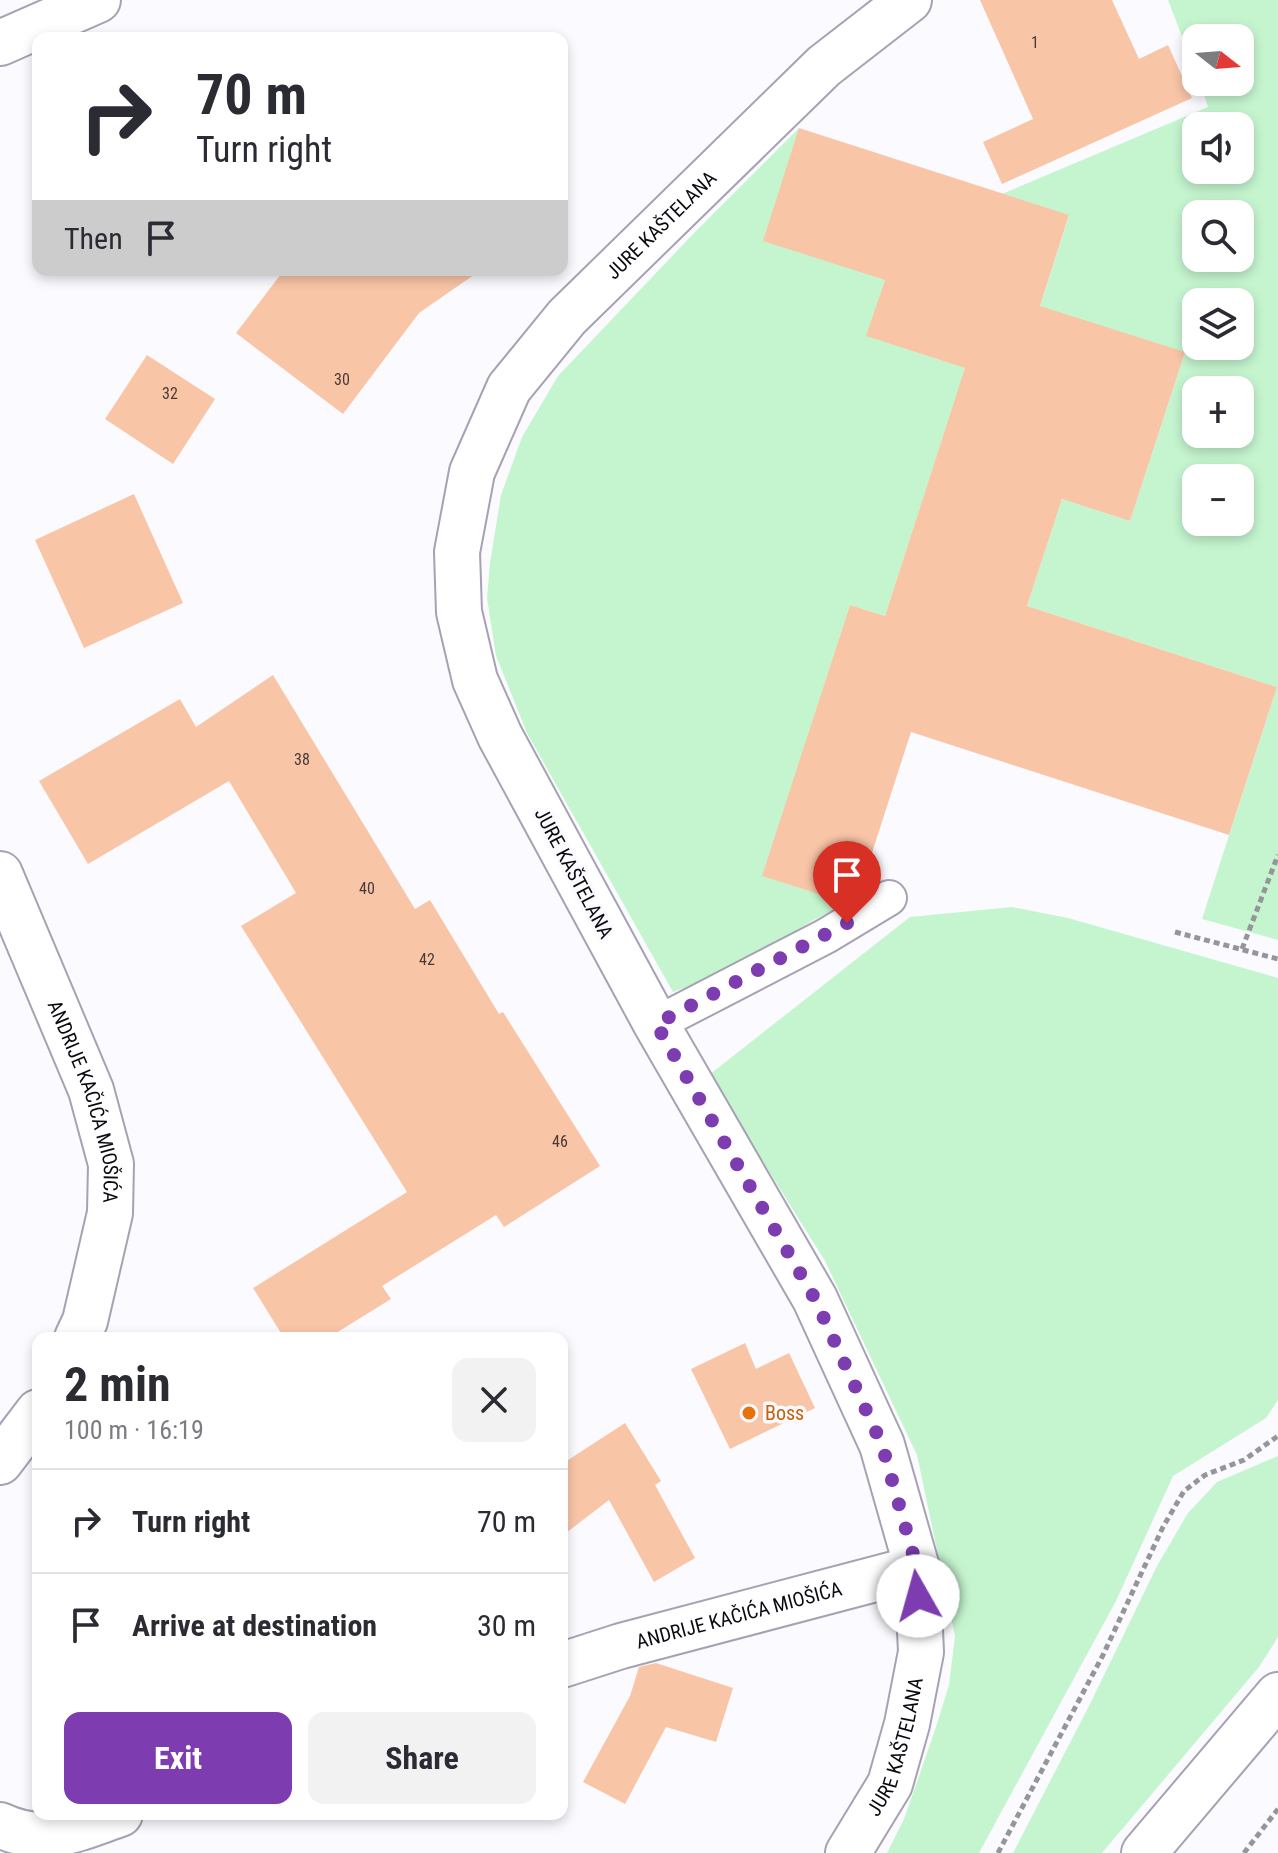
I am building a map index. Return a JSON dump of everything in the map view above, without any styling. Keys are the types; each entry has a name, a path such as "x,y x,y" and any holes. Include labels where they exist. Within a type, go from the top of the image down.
{"street":[{"path":"0,43 98,0"},
{"name":"JURE KAŠTELANA","path":"848,1853 890,1784 907,1724 921,1652 917,1568 882,1445 815,1299 656,1024 500,736 475,680 459,612 457,552 472,472 509,388 567,317 824,66 909,0"},
{"name":"ANDRIJE KAČIĆA MIOŠIĆA","path":"0,874 91,1090 111,1164 110,1213 80,1332"},
{"path":"0,1462 32,1420"},
{"name":"ANDRIJE KAČIĆA MIOŠIĆA","path":"568,1663 621,1646 917,1568"},
{"path":"1144,1853 1278,1695"},
{"path":"6,1836 52,1836 101,1820"}],"lane":[{"path":"656,1024 826,936 889,898"}],"path":[{"path":"1242,949 1278,855"},
{"path":"1175,932 1278,959"},
{"path":"998,1853 1103,1655 1163,1527 1184,1491 1205,1475 1244,1460 1278,1436"},
{"path":"1244,1853 1278,1809"}],"green space":[{"path":"1168,0 1278,0 1278,940 1202,919 1277,687 1027,606 1062,499 1130,521 1182,360 1254,360 1254,288 1182,288 1182,351 1035,322 1069,216 1002,194 1182,118 1182,184 1254,184 1254,112 1196,112 1208,107 1204,96 1254,96 1254,24 1182,24 1182,36"},
{"path":"799,128 885,280 867,336 975,371 955,400 885,616 850,605 763,876 847,903 810,922 739,968 673,992 527,733 496,656 487,598 490,563 501,495 522,437 558,376"},
{"path":"1012,907 1068,918 1278,978 1278,1400 1266,1418 1173,1476 1116,1601 979,1853 887,1853 904,1819 936,1727 949,1685 955,1636 917,1455 825,1261 709,1075 910,917"},
{"path":"1278,1456 1278,1637 1259,1667 1102,1853 1013,1853 1157,1566 1188,1513 1217,1482"}],"building":[{"path":"980,0 1112,0 1139,59 1168,45 1182,76 1182,96 1192,98 1002,184 983,142 1033,119"},
{"path":"799,128 1069,215 1040,306 1182,351 1182,360 1130,521 1062,499 1027,606 1277,687 1229,835 911,732 859,893 844,902 762,876 850,605 885,616 965,368 866,336 885,280 763,241"},
{"path":"279,276 472,276 419,313 343,414 236,333"},
{"path":"147,355 215,399 173,464 105,419"},
{"path":"134,494 183,603 84,648 35,540"},
{"path":"273,675 415,909 430,900 499,1014 503,1012 600,1166 504,1227 496,1215 382,1286 391,1299 338,1332 280,1332 253,1288 407,1192 241,926 296,893 229,781 88,864 39,781 180,699 196,727"},
{"path":"745,1343 756,1369 789,1353 815,1408 730,1449 691,1369"},
{"path":"625,1423 661,1481 655,1485 695,1558 654,1582 609,1500 568,1531 568,1460"},
{"path":"656,1663 733,1688 716,1742 666,1727 625,1804 583,1782 630,1696 639,1667"}],"place":[{"name":"Boss","path":"749,1413"}],"route":[{"path":"847,923 656,1024 827,1323 882,1445 917,1568 918,1596"}]}
